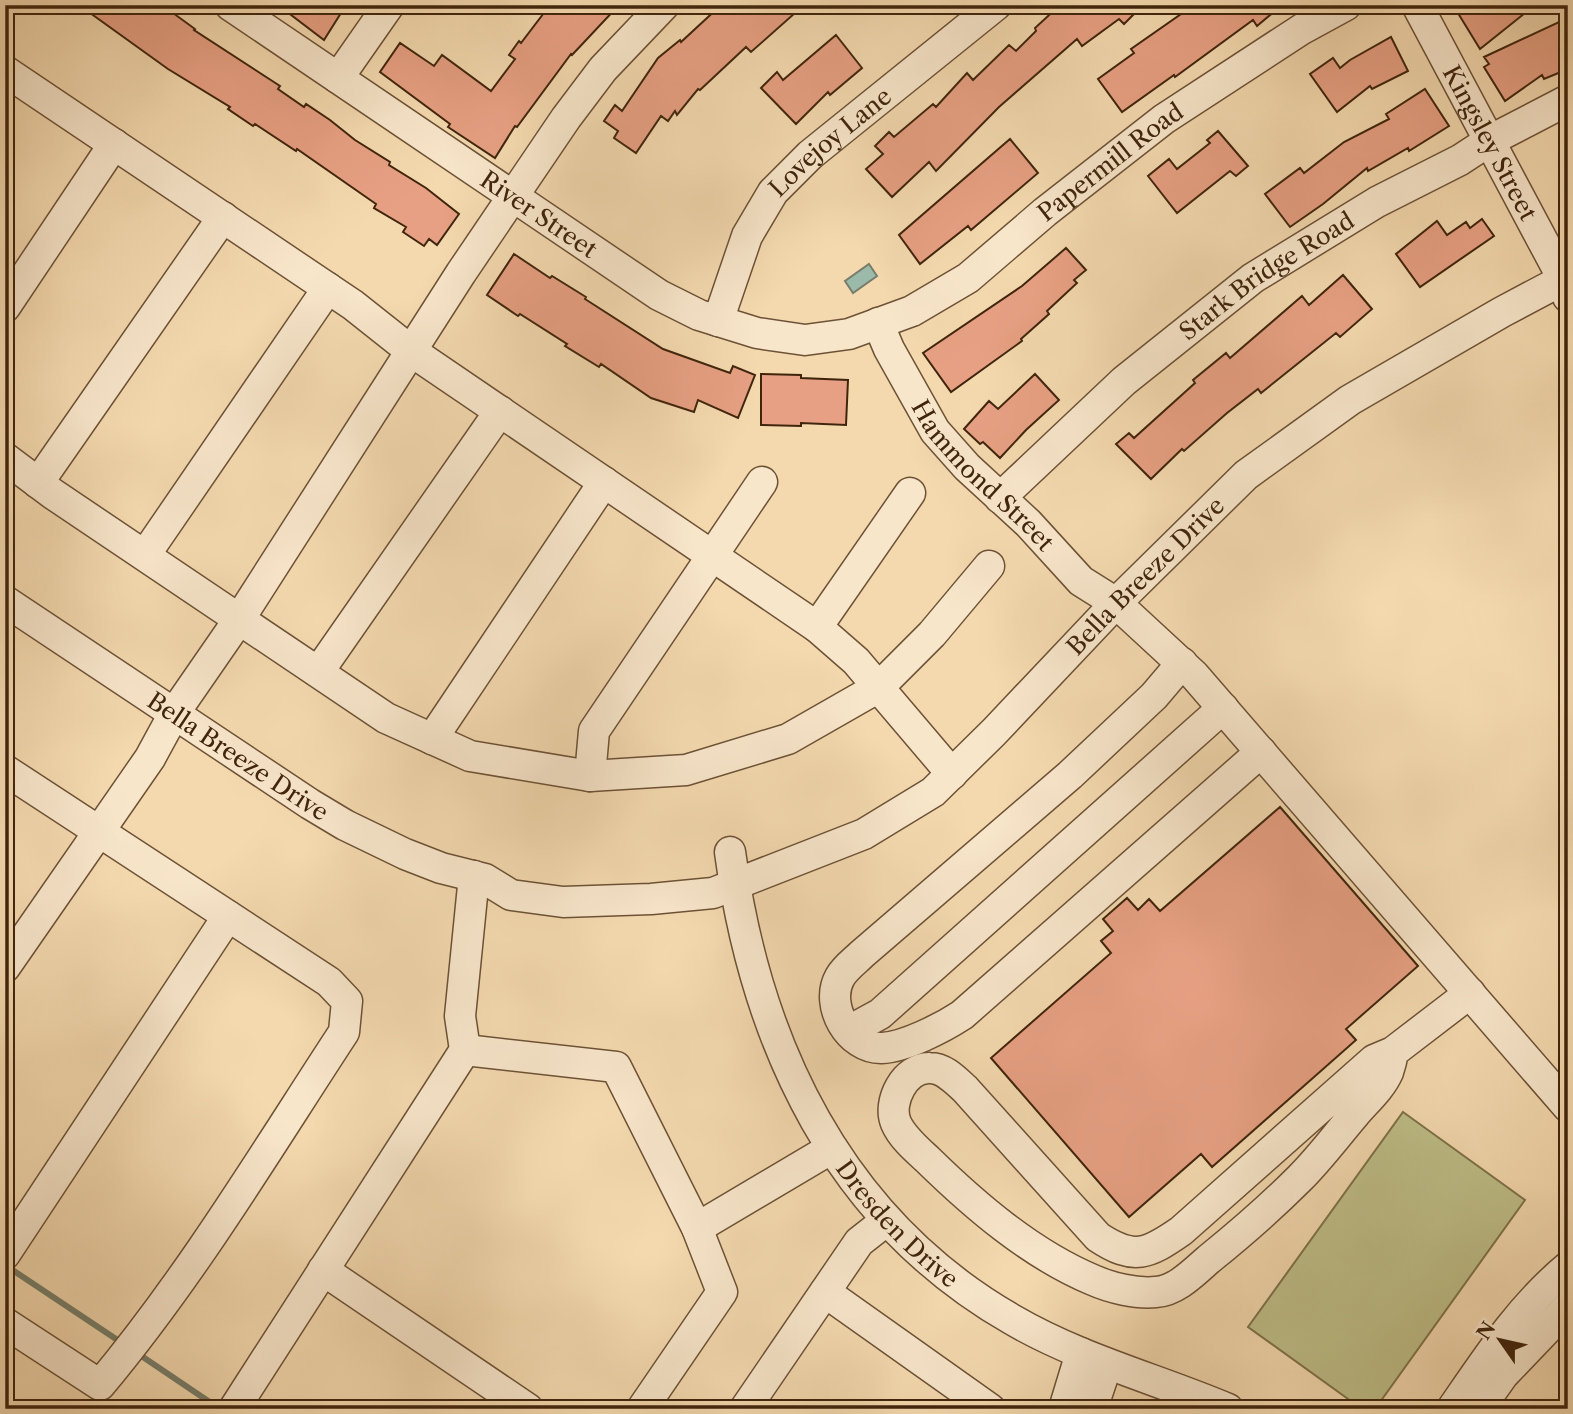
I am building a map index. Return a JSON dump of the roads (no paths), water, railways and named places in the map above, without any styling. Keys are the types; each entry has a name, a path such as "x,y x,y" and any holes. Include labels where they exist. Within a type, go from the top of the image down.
{"street":[{"name":"River Street","path":"230,5 659,295 699,315 757,334 805,340 849,334 878,323"},
{"path":"338,78 389,5"},
{"path":"5,967 150,758 175,712 240,618 411,351 566,118 603,69 664,5"},
{"name":"Lovejoy Lane","path":"718,321 747,236 773,192 820,148 996,5"},
{"name":"Papermill Road","path":"878,323 912,311 968,278 1045,212 1164,119 1302,29 1346,5"},
{"name":"Kingsley Street","path":"1417,5 1567,284"},
{"path":"6,73 328,288 411,351 817,627 856,661 952,774"},
{"name":"Stark Bridge Road","path":"1000,498 1124,382 1253,278 1377,202 1568,100"},
{"path":"5,307 114,144"},
{"path":"38,483 223,217"},
{"name":"Bella Breeze Drive","path":"5,601 345,825 441,868 480,878 511,875 562,881 603,882 712,873 734,883 864,834 933,792 995,732 1116,603 1246,475 1362,393 1511,307 1567,284"},
{"path":"145,555 328,288"},
{"name":"Hammond Street","path":"878,323 889,349 935,431 967,467 1028,523 1081,581 1116,603 1182,663 1568,1107"},
{"path":"318,671 500,411"},
{"path":"5,458 386,718 470,756 590,776 686,770 788,739 879,687 932,634 989,566"},
{"path":"432,739 604,482"},
{"path":"590,776 594,731 762,482"},
{"path":"817,627 911,494"},
{"path":"1182,663 1154,696 1070,775 840,975 834,1003 841,1022 849,1031 869,1046 883,1048 923,1036 962,1015 1261,751"},
{"path":"849,1031 880,1014 1223,708"},
{"path":"5,770 329,982 347,1001 344,1032 219,1223 141,1336 100,1385 5,1323"},
{"name":"Dresden Drive","path":"730,852 734,883 764,1004 785,1062 840,1162 887,1220 920,1252 979,1299 1012,1320 1094,1358 1228,1409"},
{"path":"234,1409 465,1050 460,1016 480,878"},
{"path":"5,1254 228,915"},
{"path":"1393,1052 1387,1073 1376,1089 1302,1177 1195,1271 1173,1287 1157,1292 1123,1289 1094,1280 1048,1255 995,1220 909,1142 895,1123 894,1109 898,1092 905,1080 927,1067 939,1069 965,1089 1098,1237 1128,1252 1146,1251 1157,1248 1181,1231 1374,1060 1393,1052 1469,993"},
{"path":"465,1050 616,1067 697,1228 722,1293 642,1409"},
{"path":"697,1228 832,1148"},
{"path":"745,1409 859,1242 887,1220"},
{"path":"1452,1409 1509,1326 1549,1283 1568,1267"},
{"path":"323,1270 528,1409"},
{"path":"825,1292 990,1409"},
{"path":"1479,1409 1503,1375 1568,1307"},
{"path":"1064,1409 1094,1358"},
{"path":"1092,1409 1094,1358"}],"waterway":[{"path":"5,1265 122,1343"},
{"path":"137,1353 220,1409"}]}
